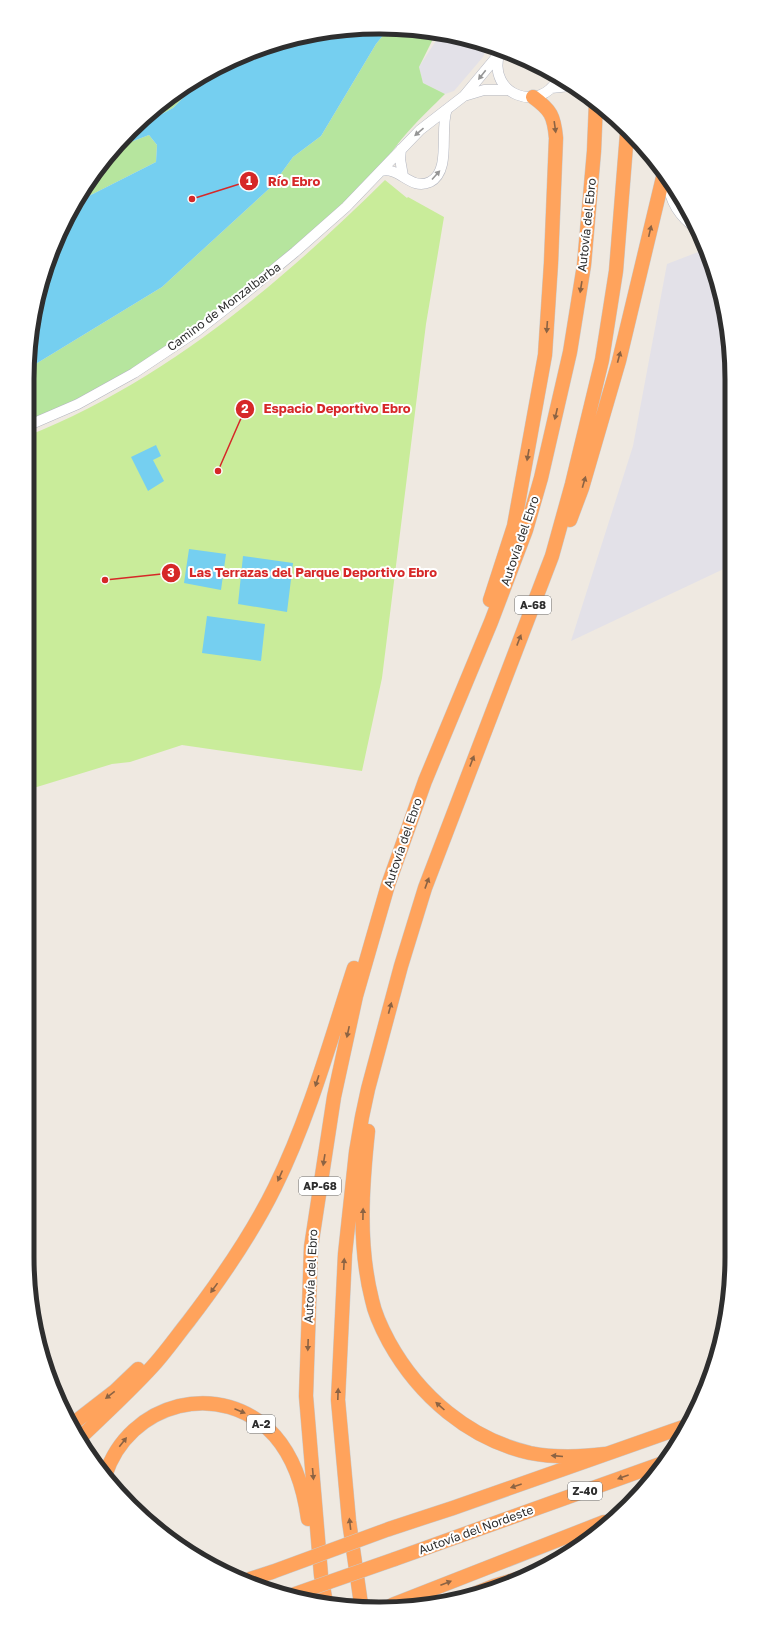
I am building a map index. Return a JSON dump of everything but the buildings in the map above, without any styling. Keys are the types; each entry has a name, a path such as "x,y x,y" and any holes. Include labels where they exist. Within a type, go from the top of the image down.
{"highway":[{"path":"452,712 514,526 545,355 551,263 556,138 555,124 551,113 543,104 533,97"},
{"name":"Autovía del Ebro","path":"325,1597 321,1575 306,1396 311,1247 334,1097 356,996 388,885 425,781 452,712 491,622 526,530 541,478 564,382 584,265 594,151 596,110"},
{"name":"A-68","path":"380,1046 401,966 425,888 552,556 572,484 602,360 616,271 627,138"},
{"path":"552,556 564,536 582,488 619,361 662,181"},
{"path":"84,1435 153,1366 210,1294 244,1242 269,1198 286,1162 312,1095 382,883 425,781"},
{"path":"380,1046 372,1096 365,1161 363,1220 364,1249 366,1275 372,1302 383,1330 396,1354 411,1376 428,1395 452,1417 482,1436 502,1445 531,1453 559,1457 605,1454"},
{"name":"AP-68","path":"361,1601 349,1521 338,1400 345,1254 356,1152 368,1089 380,1046"},
{"path":"76,1421 115,1391 180,1332"},
{"name":"A-2","path":"108,1470 116,1452 128,1436 143,1422 162,1411 182,1405 202,1403 226,1406 248,1415 267,1428 278,1440 288,1454 297,1473 307,1510 320,1596"},
{"path":"253,1578 679,1428"},
{"name":"Autovía del Nordeste","path":"300,1592 655,1466"},
{"path":"402,1601 597,1525"}],"street":[{"path":"464,96 498,55"},
{"path":"499,55 497,60 498,74 508,90 520,96 540,96 551,88 560,85"},
{"path":"464,96 484,90 508,90"},
{"name":"Camino de Monzalbarba","path":"34,423 78,404 134,373 197,331 295,252 361,192 420,130 464,96"},
{"path":"381,170 390,170 403,176 410,182 419,184 430,182 439,174 443,162 445,123 448,109"},
{"path":"401,149 400,163 403,176"},
{"path":"670,193 679,213 686,221"}],"shaded area":[{"path":"437,39 486,51 483,57 454,91 445,94 423,83 419,67"},
{"path":"701,251 707,268 718,312 722,334 725,380 725,568 571,641 633,446 667,264"}],"green space":[{"path":"384,34 433,38 419,67 423,83 445,94 401,140 381,171 295,252 134,373 34,423 35,365 162,287 272,186 293,157 321,136 376,44"},
{"path":"191,90 173,108 154,119 169,105"},
{"path":"149,135 157,145 156,162 86,197 105,169 128,143"},
{"path":"385,180 407,198 408,197 444,217 426,324 382,678 362,771 182,745 130,762 112,764 34,788 34,433 77,414 126,388 173,358 219,326 263,292 346,218"}],"water":[{"path":"384,34 376,44 321,136 293,157 272,186 162,287 35,365 37,334 52,268 60,247 80,207 86,197 156,162 157,145 149,135 128,143 154,119 173,108 191,90 207,80 247,60 268,52 334,37"},
{"path":"156,445 161,456 153,460 164,481 148,491 131,457"},
{"path":"189,549 226,554 221,590 184,583"},
{"path":"243,556 293,563 287,612 238,604"},
{"path":"207,616 265,624 261,661 202,653"}],"place":[{"name":"Río Ebro","path":"192,199"},
{"name":"Espacio Deportivo Ebro","path":"218,471"},
{"name":"Las Terrazas del Parque Deportivo Ebro","path":"105,580"}]}
